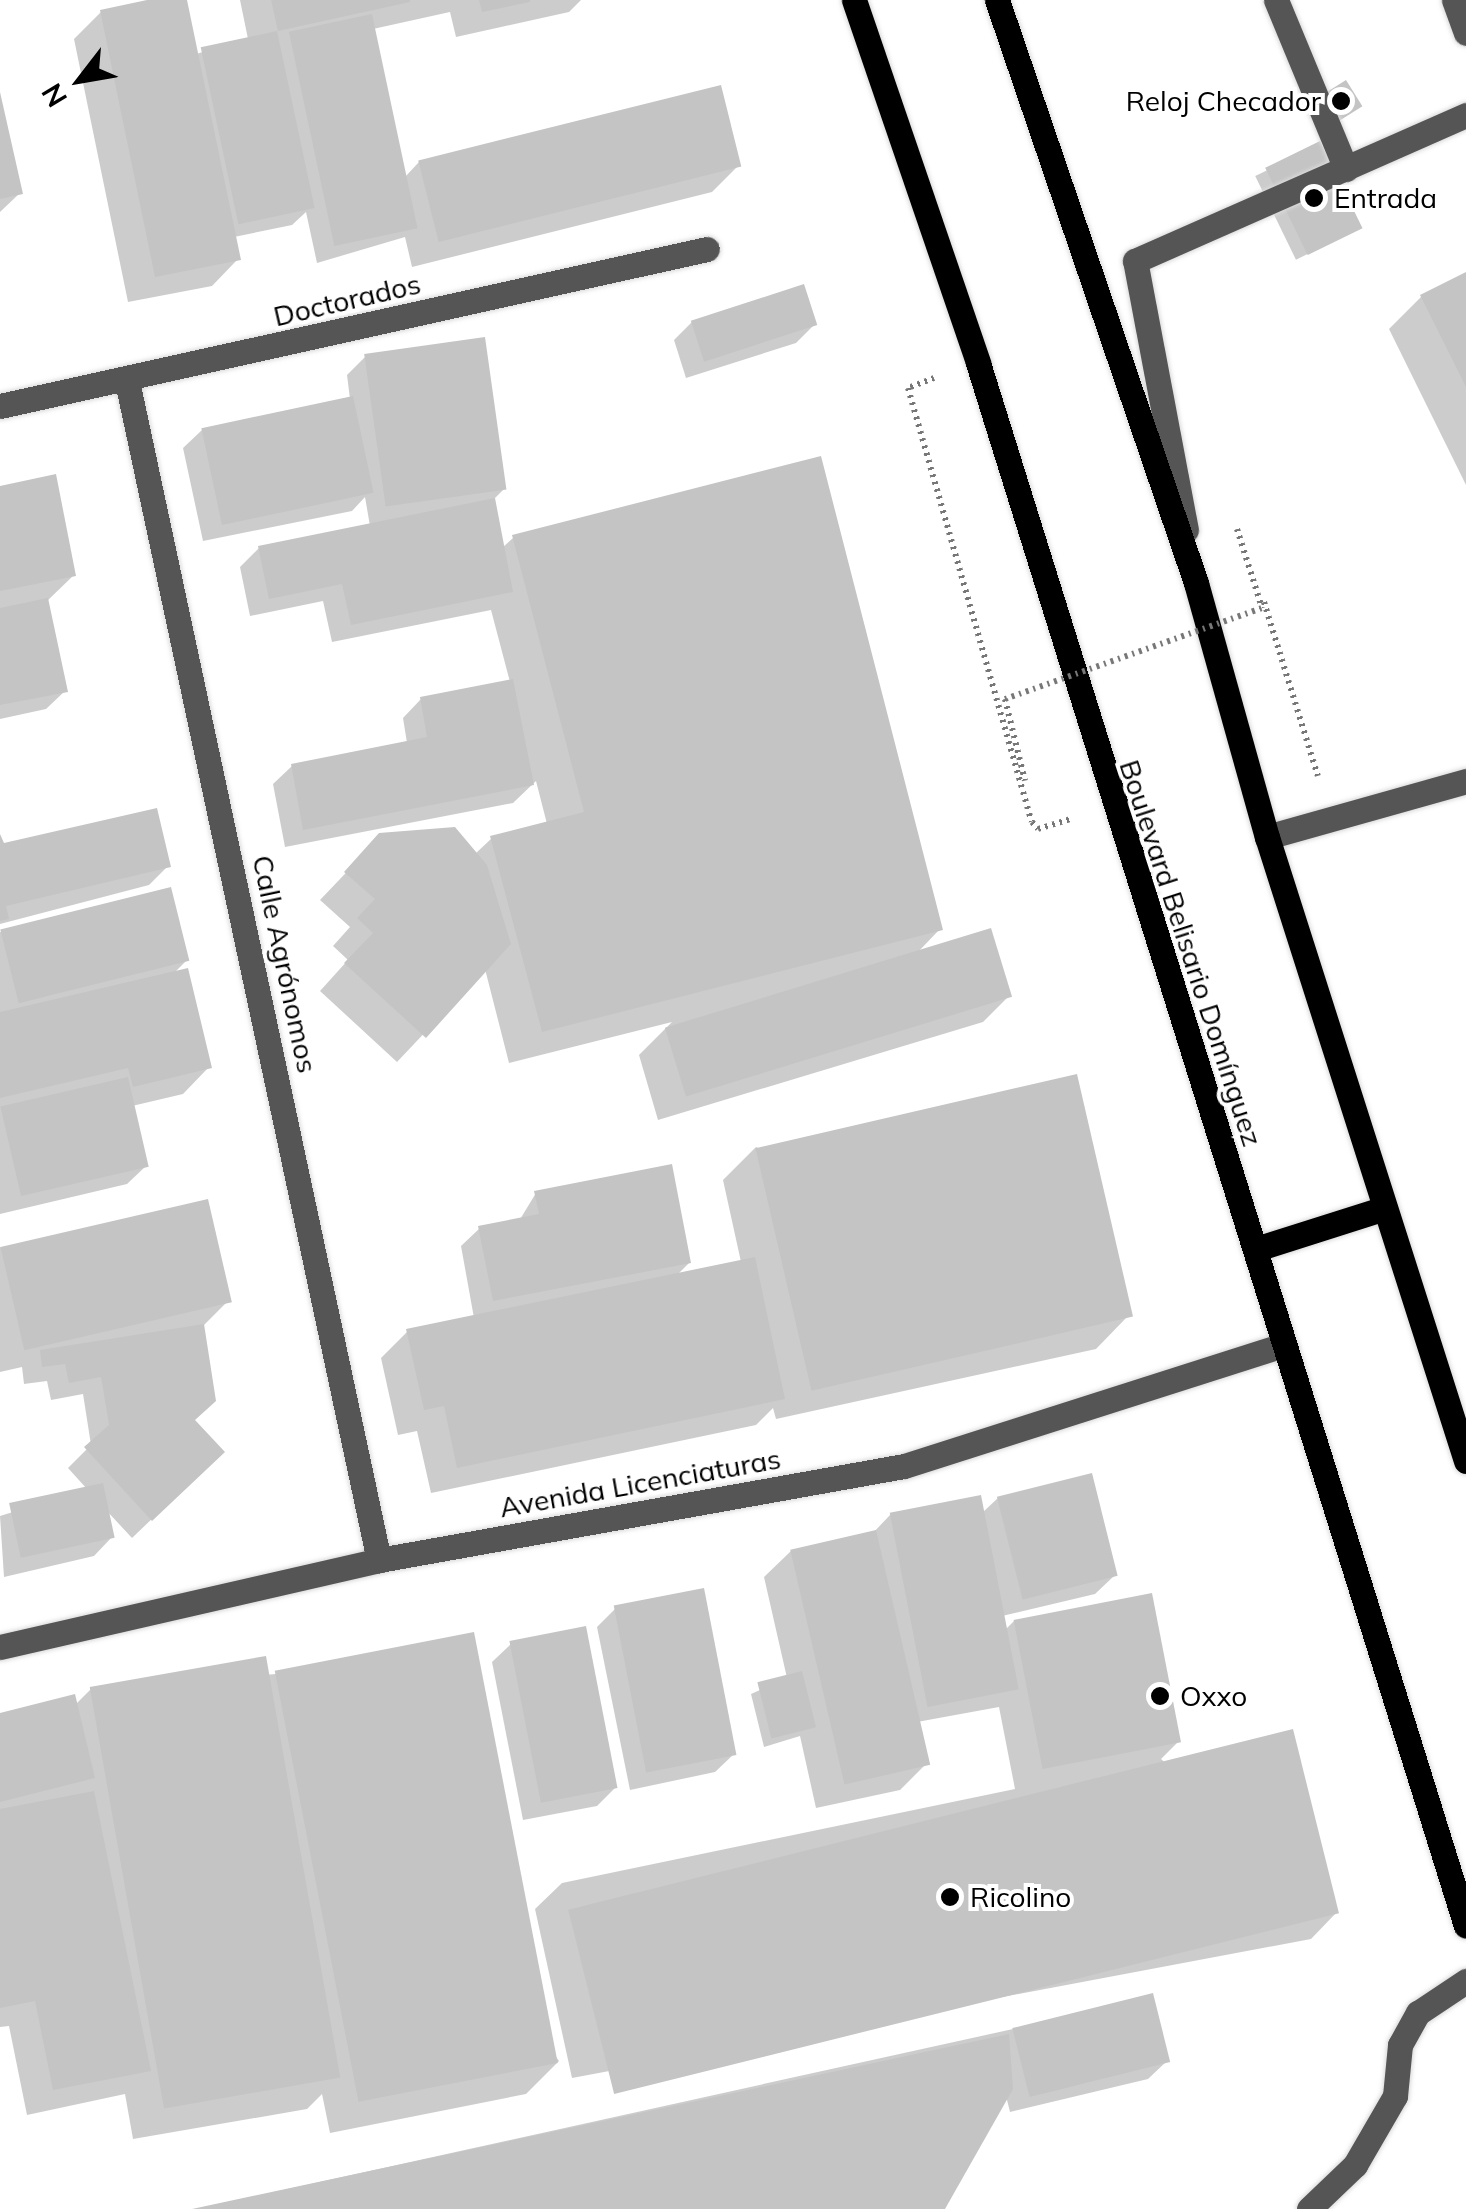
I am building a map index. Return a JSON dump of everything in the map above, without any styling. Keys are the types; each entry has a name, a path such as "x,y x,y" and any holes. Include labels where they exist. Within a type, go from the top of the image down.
{"main road":[{"name":"Boulevard Belisario Domínguez","path":"854,0 978,363 1466,1926"},
{"path":"997,0 1196,584 1267,838 1466,1461"},
{"path":"1256,1249 1385,1208"},
{"path":"1434,1362 1466,1401"}],"street":[{"path":"1276,0 1346,168"},
{"path":"1454,0 1466,32"},
{"path":"1196,584 1135,261 1466,115"},
{"name":"Doctorados","path":"0,406 127,381 707,248"},
{"name":"Calle Agrónomos","path":"127,381 379,1560"},
{"path":"1267,838 1330,816 1466,780"},
{"name":"Avenida Licenciaturas","path":"0,1647 379,1560 904,1466 1282,1346"},
{"path":"1310,2209 1354,2165 1395,2096 1400,2045 1418,2013 1466,1981"}],"path":[{"path":"978,363 908,388 1033,821 1005,698 1262,608 1234,522 1330,816"}],"building":[{"path":"147,0 187,0 241,260 155,277 100,10"},
{"path":"271,0 410,0 410,2 278,31"},
{"path":"479,0 530,0 530,2 482,12"},
{"path":"372,14 418,228 334,246 289,32"},
{"path":"277,31 315,208 238,224 201,47"},
{"name":"Reloj Checador","path":"1346,80 1362,106 1336,123 1320,96"},
{"path":"721,85 741,167 439,242 418,160"},
{"path":"0,92 23,194 0,199"},
{"name":"Entrada","path":"1320,141 1363,228 1308,255 1265,168"},
{"path":"1466,272 1466,387 1420,295"},
{"path":"804,284 817,325 704,362 691,321"},
{"path":"485,337 506,490 386,506 364,354"},
{"path":"353,396 374,493 222,525 201,428"},
{"path":"821,456 943,930 542,1032 490,836 584,812 512,535"},
{"path":"56,474 76,576 0,591 0,486"},
{"path":"495,498 513,592 351,625 342,584 269,599 258,546"},
{"path":"48,598 68,692 0,705 0,608"},
{"path":"513,679 534,785 303,830 291,764 427,737 420,697"},
{"path":"157,808 171,867 6,906 9,919 0,921 0,834 4,843"},
{"path":"455,827 487,865 511,944 426,1038 344,963 373,933 357,918 375,899 344,872 379,833"},
{"path":"171,887 189,961 19,1003 0,930"},
{"path":"991,928 1012,997 686,1097 665,1028"},
{"path":"188,968 212,1068 133,1087 128,1068 0,1098 0,1012"},
{"path":"1077,1074 1133,1317 811,1391 755,1148"},
{"path":"128,1077 149,1167 21,1196 0,1106"},
{"path":"672,1164 691,1263 493,1301 478,1226 539,1214 534,1191"},
{"path":"208,1199 232,1302 24,1350 0,1247"},
{"path":"755,1257 785,1399 457,1468 444,1406 424,1410 406,1329"},
{"path":"204,1324 216,1401 195,1420 225,1452 152,1521 84,1447 109,1425 101,1377 69,1383 65,1364 42,1367 40,1350"},
{"path":"1092,1473 1118,1576 1023,1600 997,1497"},
{"path":"103,1483 115,1538 21,1558 9,1503"},
{"path":"981,1495 1019,1689 927,1707 890,1513"},
{"path":"876,1530 930,1765 844,1785 790,1550"},
{"path":"704,1588 736,1755 646,1772 614,1606"},
{"path":"1152,1593 1181,1742 1043,1769 1014,1620"},
{"path":"586,1626 617,1788 541,1803 509,1641"},
{"path":"474,1632 558,2063 358,2102 275,1671"},
{"path":"266,1656 340,2077 164,2109 90,1687"},
{"path":"802,1671 816,1727 771,1738 757,1682"},
{"path":"75,1694 95,1778 0,1802 0,1713"},
{"name":"Ricolino","path":"1293,1729 1339,1913 614,2094 568,1910"},
{"path":"94,1791 151,2071 53,2090 35,2001 0,2008 0,1809"},
{"path":"1153,1993 1170,2062 1029,2097 1012,2028"},
{"path":"1009,2034 1013,2089 945,2209 192,2209"}],"place":[{"name":"Reloj Checador","path":"1341,101"},
{"name":"Entrada","path":"1314,198"},
{"name":"Oxxo","path":"1160,1696"},
{"name":"Ricolino","path":"950,1897"}]}
